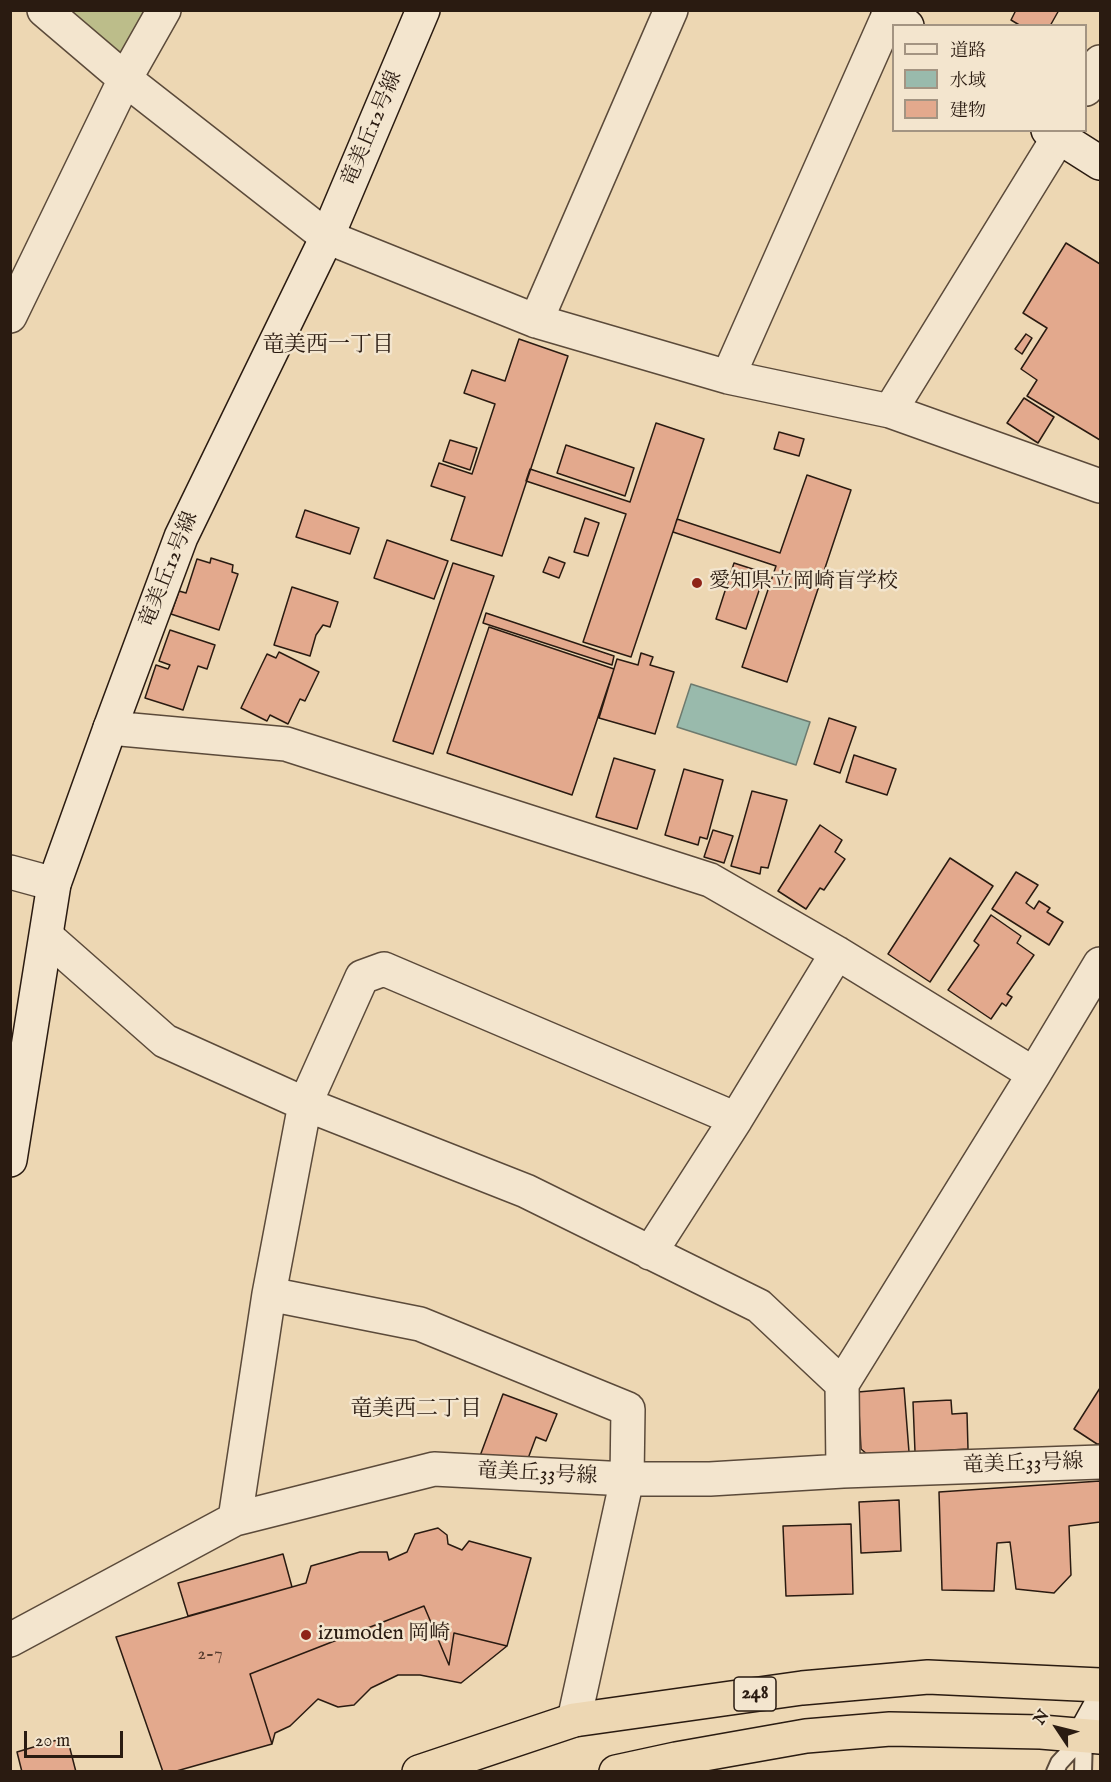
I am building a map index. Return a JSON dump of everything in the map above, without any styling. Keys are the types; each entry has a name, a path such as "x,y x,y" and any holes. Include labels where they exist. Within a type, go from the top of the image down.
{"highway":[{"name":"248","path":"419,1772 574,1720 802,1688 928,1677 1101,1685"},
{"name":"248","path":"616,1772 806,1736 890,1729 1041,1732 1092,1736"}],"street":[{"path":"44,10 125,79 327,237 536,321 728,377 890,411 1101,486"},
{"path":"10,316 125,79 164,10"},
{"name":"竜美丘12号線","path":"10,1160 54,884 110,728 181,537 327,237 423,10"},
{"path":"536,321 671,10"},
{"path":"728,377 895,16"},
{"path":"1087,87 1101,62"},
{"path":"890,411 1057,133 1101,163"},
{"path":"110,728 298,747 710,880 837,953 1034,1074"},
{"path":"10,872 54,884"},
{"path":"47,937 165,1041 305,1104 526,1191 759,1306 842,1384"},
{"path":"650,1253 736,1119 837,953"},
{"path":"843,1471 842,1384 1101,964"},
{"path":"235,1520 269,1294 305,1104 362,977 384,969 736,1119"},
{"path":"269,1294 420,1324 628,1409 627,1479 574,1720"},
{"name":"竜美丘33号線","path":"10,1640 235,1520 434,1469 627,1479 710,1479 843,1471 1101,1462"},
{"path":"1092,1736 1101,1707"}],"lane":[{"path":"1055,1772 1059,1763 1092,1736"},
{"path":"1083,1772 1092,1736"}],"green space":[{"path":"72,11 147,11 121,56"}],"water":[{"path":"691,684 810,722 796,765 677,727"}],"building":[{"path":"1016,10 1059,10 1051,24 1018,24 1011,20"},
{"path":"1066,243 1100,264 1100,440 1027,396 1037,380 1021,369 1047,328 1023,313"},
{"path":"1026,334 1032,338 1022,354 1015,349"},
{"path":"519,339 568,356 502,556 451,540 465,497 431,486 439,463 472,474 495,404 464,393 472,370 505,381"},
{"path":"1024,398 1054,417 1038,443 1007,423"},
{"path":"656,423 704,439 631,657 583,642 626,514 526,481 530,469 630,502"},
{"path":"779,432 804,439 799,456 774,449"},
{"path":"450,440 477,448 470,470 443,461"},
{"path":"566,445 634,468 625,496 557,473"},
{"path":"807,475 851,490 787,682 742,667 776,566 673,532 677,519 780,553"},
{"path":"305,510 359,528 350,554 296,537"},
{"path":"585,518 599,523 588,556 574,552"},
{"path":"387,540 448,561 434,599 374,578"},
{"path":"549,557 565,563 559,578 543,572"},
{"path":"211,558 233,565 232,572 238,574 219,630 171,614 179,591 186,593 197,559 210,563"},
{"path":"453,563 494,576 433,754 393,741"},
{"path":"734,563 765,573 746,629 716,619"},
{"path":"292,587 338,602 330,627 323,625 316,635 310,656 274,645"},
{"path":"486,613 614,656 612,665 483,623"},
{"path":"489,627 614,669 572,795 447,753"},
{"path":"170,630 215,645 207,669 198,666 183,710 145,698 156,665 168,669 170,665 159,661"},
{"path":"279,652 319,672 305,701 300,699 288,724 270,715 267,721 241,708 267,654 276,658"},
{"path":"641,653 653,657 650,665 674,672 655,734 599,718 617,659 638,665"},
{"path":"829,718 856,727 840,773 814,764"},
{"path":"854,755 896,769 887,795 846,782"},
{"path":"614,758 655,770 637,829 596,817"},
{"path":"684,769 723,780 707,839 700,837 698,845 665,835"},
{"path":"752,791 787,800 768,868 761,867 760,874 731,866"},
{"path":"820,825 842,840 835,852 845,859 824,890 820,888 806,909 778,891"},
{"path":"713,830 733,836 724,863 704,857"},
{"path":"950,858 993,886 930,982 888,954"},
{"path":"1016,872 1038,885 1026,903 1034,909 1039,901 1050,908 1047,912 1063,922 1049,945 992,909"},
{"path":"991,915 1021,936 1017,943 1034,955 1007,994 1012,997 1006,1006 1002,1003 991,1019 948,990 979,945 974,941"},
{"path":"904,1388 909,1452 868,1455 861,1449 858,1392"},
{"path":"1100,1388 1100,1444 1097,1444 1074,1429"},
{"path":"503,1394 557,1414 546,1441 536,1437 523,1472 480,1456"},
{"path":"951,1400 952,1414 967,1413 968,1449 915,1452 913,1402"},
{"path":"1100,1481 1100,1522 1069,1526 1071,1575 1054,1593 1016,1589 1010,1542 997,1543 994,1591 942,1590 939,1492"},
{"path":"899,1500 901,1551 861,1553 859,1502"},
{"path":"851,1524 853,1594 786,1596 783,1526"},
{"path":"438,1528 447,1535 448,1544 462,1550 469,1541 531,1558 507,1646 454,1633 449,1665 424,1606 250,1674 272,1744 173,1772 163,1772 116,1637 306,1583 311,1566 360,1552 387,1552 389,1560 407,1552 415,1534"},
{"path":"283,1554 292,1587 188,1616 178,1583"},
{"path":"424,1606 449,1665 454,1633 507,1646 461,1683 420,1675 398,1675 371,1688 354,1705 338,1707 318,1699 290,1726 275,1733 272,1744 250,1674"},
{"path":"67,1737 76,1772 22,1772 17,1752"}],"place":[{"name":"愛知県立岡崎盲学校","path":"697,583"},
{"name":"izumoden 岡崎","path":"306,1635"}],"district":[{"name":"竜美西一丁目","path":"328,346"},
{"name":"竜美西二丁目","path":"416,1410"}]}
